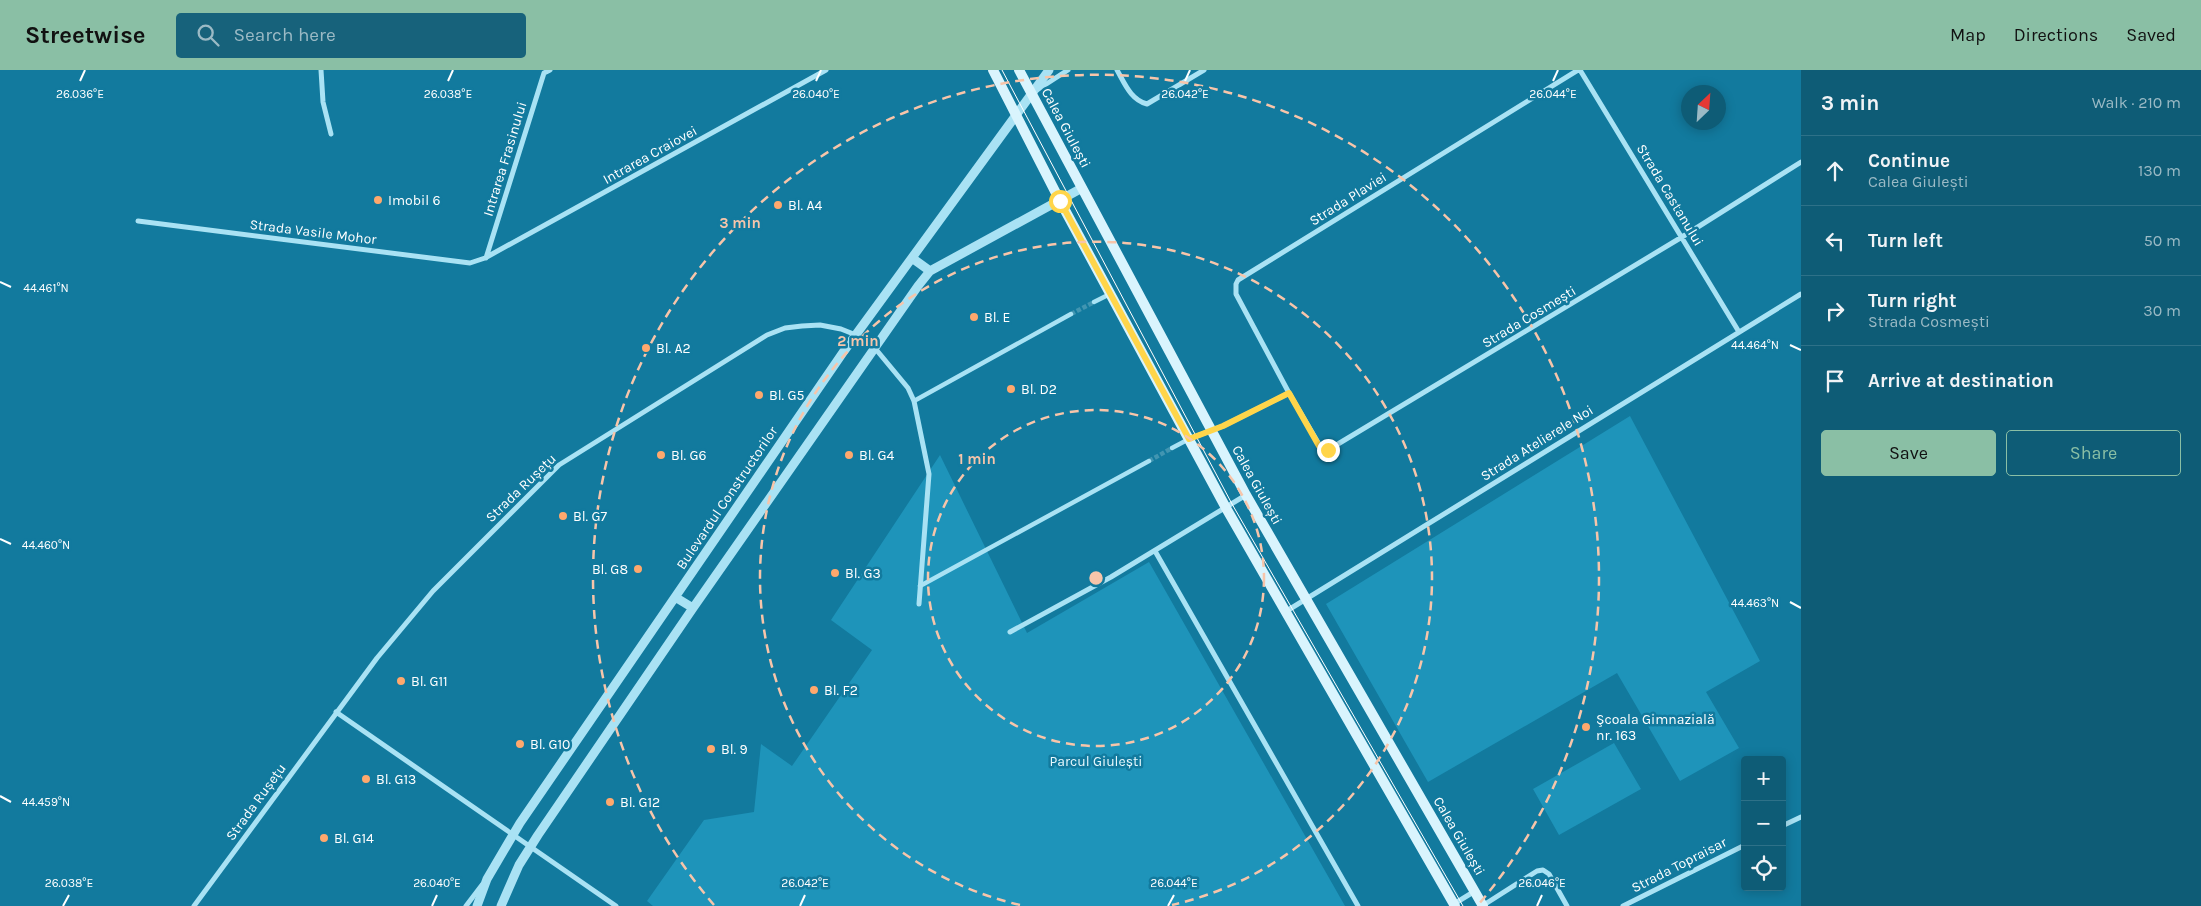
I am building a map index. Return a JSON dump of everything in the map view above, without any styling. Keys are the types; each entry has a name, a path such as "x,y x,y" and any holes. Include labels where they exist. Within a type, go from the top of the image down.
{"main road":[{"path":"993,70 1060,201 1112,293 1226,508 1454,906"},
{"name":"Calea Giulești","path":"1019,70 1246,495 1483,906"}],"street":[{"path":"321,70 323,102 331,134"},
{"name":"Intrarea Frasinului","path":"485,258 544,73 550,70"},
{"name":"Intrarea Craiovei","path":"485,258 826,70"},
{"name":"Bulevardul Constructorilor","path":"477,906 487,879 513,835 675,597 856,335 1049,70"},
{"path":"1032,93 1068,70"},
{"path":"1117,70 1138,102 1147,104 1204,70"},
{"name":"Strada Castanului","path":"1580,70 1739,332"},
{"name":"Strada Plaviei","path":"1289,393 1236,294 1238,280 1580,70"},
{"name":"Strada Cosmești","path":"1289,393 1319,446 1323,451 1328,450 1682,237 1801,162"},
{"path":"501,906 515,873 530,846 874,347 930,271 1082,188"},
{"name":"Strada Vasile Mohor","path":"138,221 470,264 485,258"},
{"path":"912,258 930,271"},
{"path":"1094,302 1112,293"},
{"name":"Strada Atelierele Noi","path":"1285,612 1801,294"},
{"path":"914,401 1071,314"},
{"name":"Strada Rușețu","path":"194,906 377,658 433,591 559,465 767,336 785,328 820,325 841,329 856,335 874,347 908,388 914,401 929,474 919,604"},
{"path":"1172,448 1189,439 1223,426 1289,393"},
{"path":"920,586 1149,461"},
{"path":"1010,632 1155,551 1246,495"},
{"path":"1155,551 1358,906"},
{"path":"675,597 693,608"},
{"path":"336,712 616,906"},
{"path":"1786,824 1801,817"},
{"name":"Strada Topraisar","path":"1623,906 1743,846"},
{"path":"1483,906 1537,871 1543,870 1548,874 1567,906"},
{"path":"466,906 487,879"},
{"path":"1454,906 1474,891"}],"green space":[{"path":"1630,416 1760,661 1706,692 1739,748 1680,781 1617,673 1428,782 1326,604"},
{"name":"Parcul Giulești","path":"940,455 1027,633 1149,562 1345,906 653,906 647,901 704,820 754,812 761,744 792,766 872,650 831,620"},
{"path":"1614,743 1641,789 1559,835 1533,789"}],"tunnel":[{"path":"1071,314 1094,302"},
{"path":"1149,461 1172,448"}],"tram line":[{"path":"1002,70 1232,504 1463,906"}],"place":[{"name":"Imobil 6","path":"378,200"},
{"name":"Bl. A4","path":"778,205"},
{"name":"Bl. E","path":"974,317"},
{"name":"Bl. A2","path":"646,348"},
{"name":"Bl. D2","path":"1011,389"},
{"name":"Bl. G5","path":"759,395"},
{"name":"Bl. G6","path":"661,455"},
{"name":"Bl. G4","path":"849,455"},
{"name":"Bl. G7","path":"563,516"},
{"name":"Bl. G8","path":"638,569"},
{"name":"Bl. G3","path":"835,573"},
{"name":"Bl. G11","path":"401,681"},
{"name":"Bl. F2","path":"814,690"},
{"name":"Şcoala Gimnazială nr. 163","path":"1586,727"},
{"name":"Bl. G10","path":"520,744"},
{"name":"Bl. 9","path":"711,749"},
{"name":"Bl. G13","path":"366,779"},
{"name":"Bl. G12","path":"610,802"},
{"name":"Bl. G14","path":"324,838"}],"route":[{"path":"1060,201 1112,293 1189,439 1223,426 1289,393 1319,446 1323,451 1328,450"}]}
